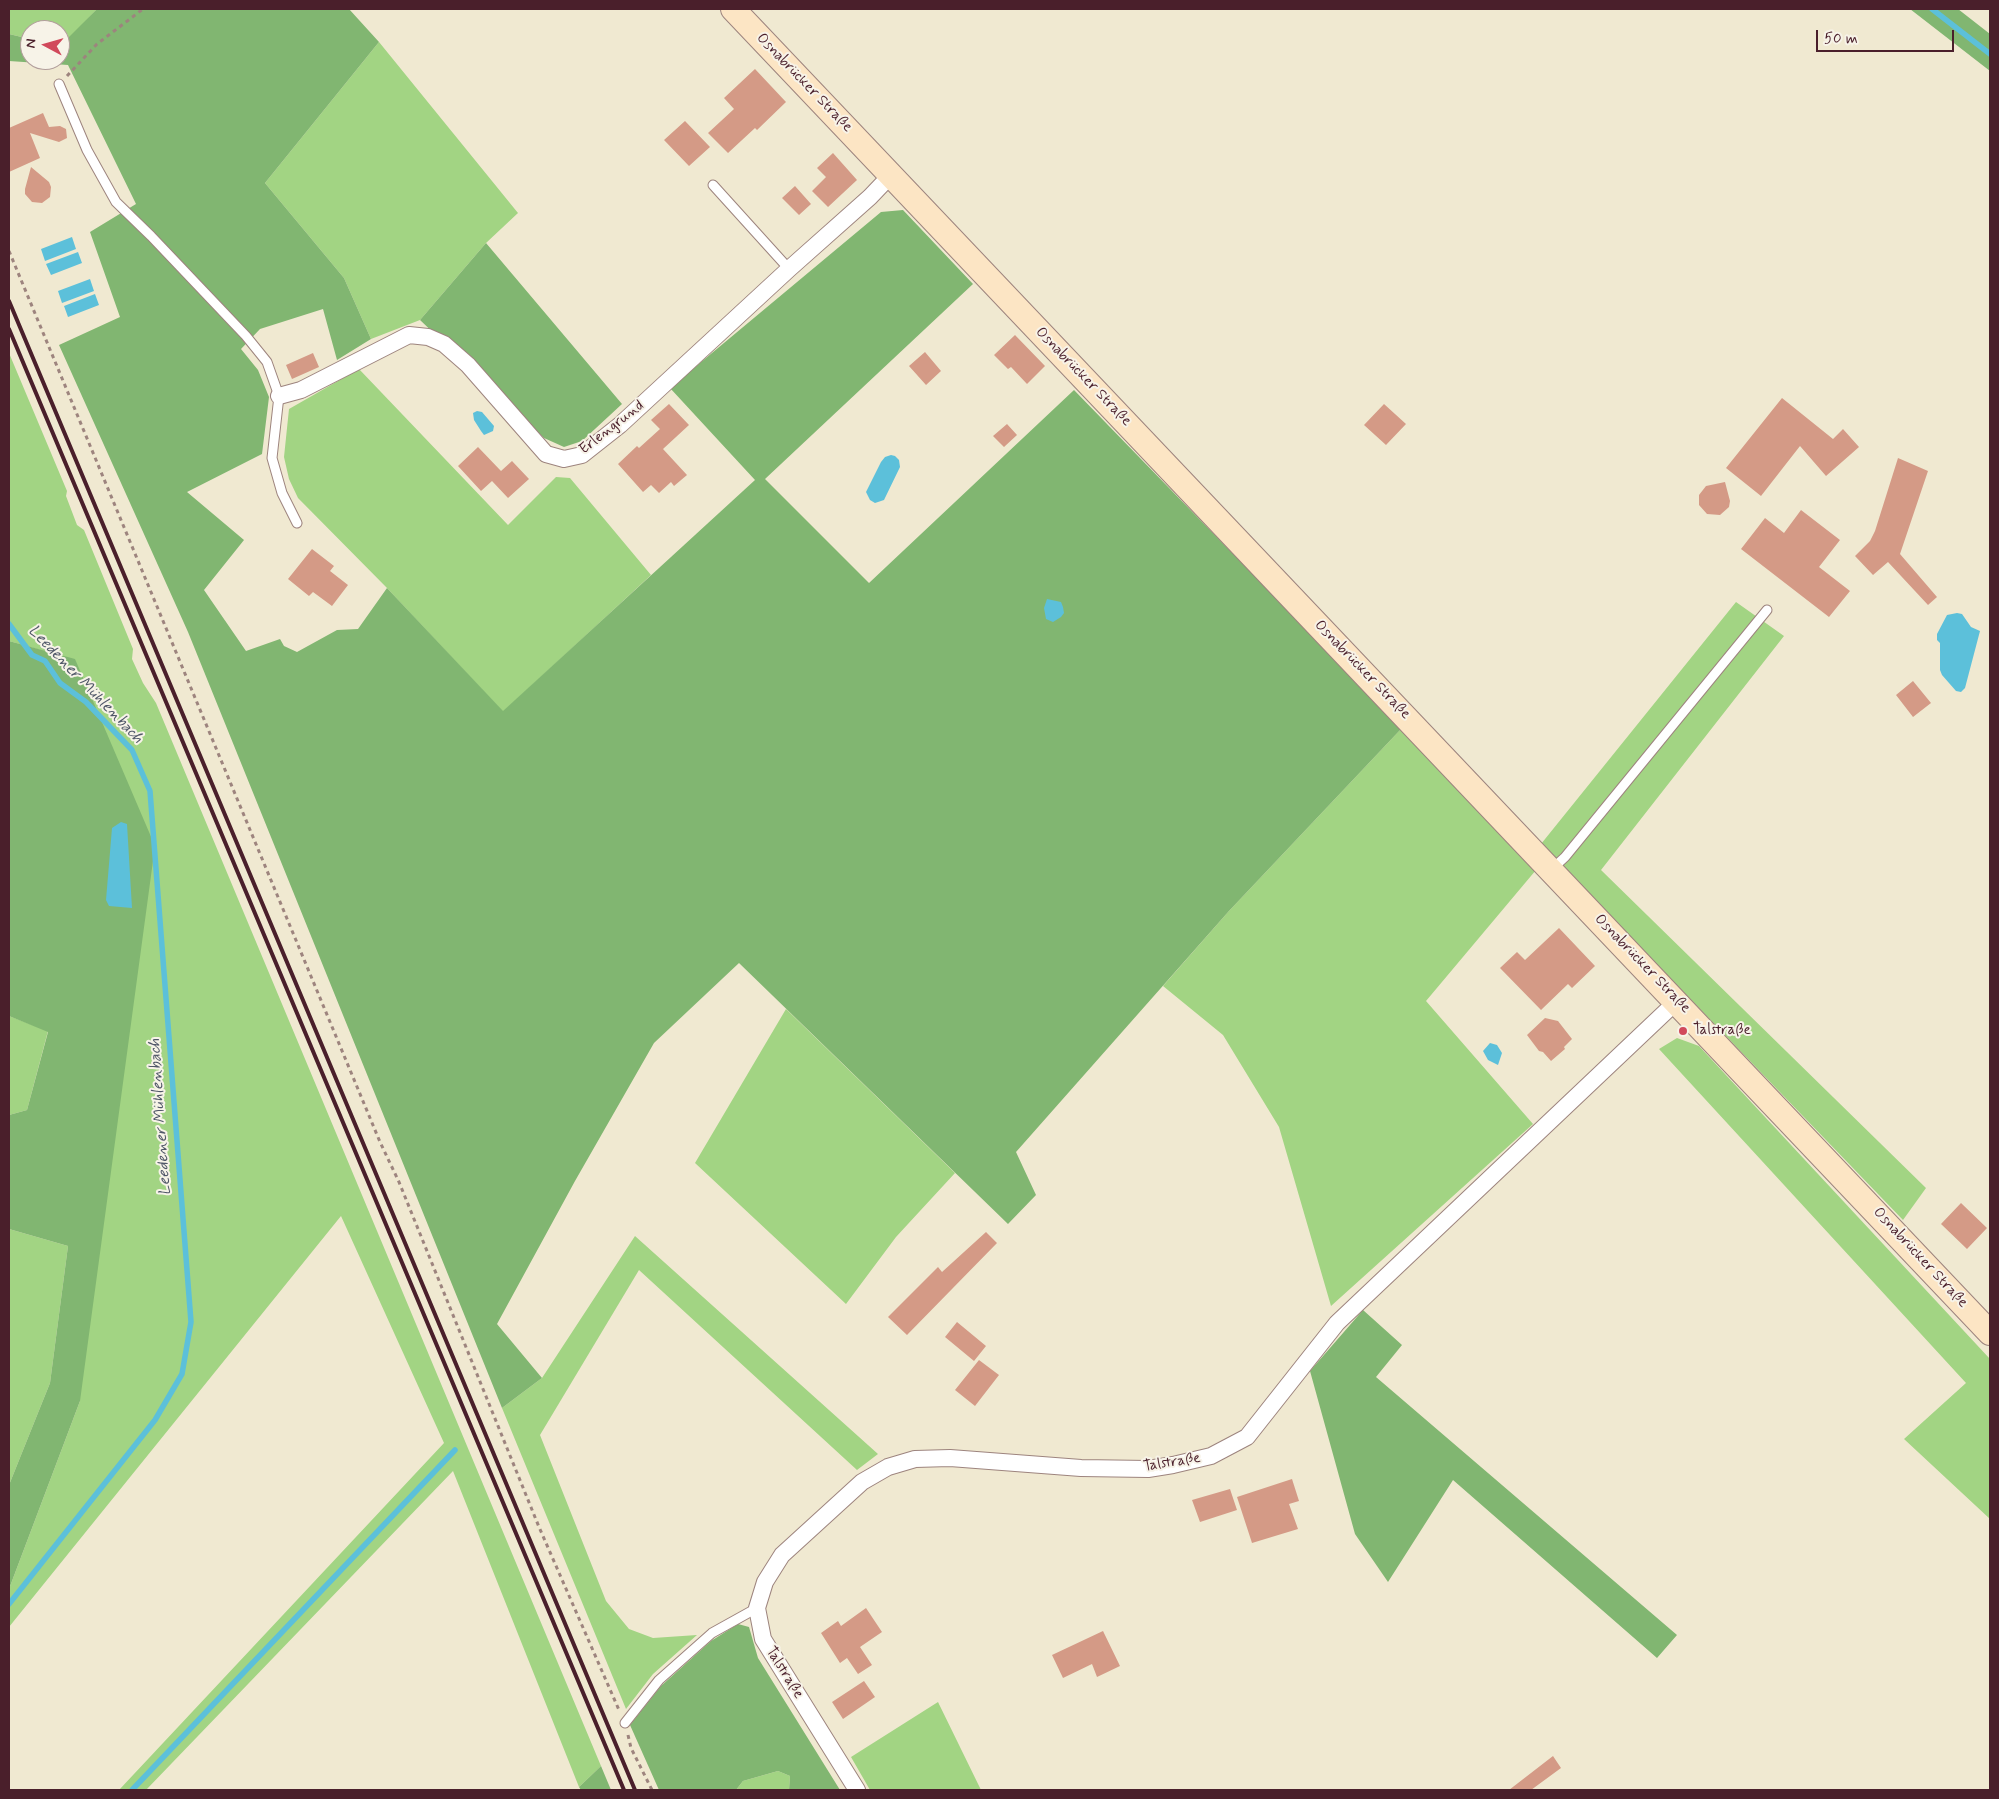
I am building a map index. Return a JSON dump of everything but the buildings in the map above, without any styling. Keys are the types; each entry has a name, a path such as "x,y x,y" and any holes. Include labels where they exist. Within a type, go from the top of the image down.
{"main road":[{"name":"Osnabrücker Straße","path":"733,9 1677,1001 1990,1333"}],"street":[{"name":"Erlengrund","path":"279,396 301,390 409,335 428,337 444,344 468,365 546,454 564,459 582,455 620,425 870,197 891,175"},
{"name":"Talstraße","path":"857,1790 763,1638 757,1608 765,1582 782,1555 862,1482 888,1467 914,1459 950,1458 1081,1468 1148,1469 1212,1456 1247,1437 1338,1324 1677,1001"}],"lane":[{"path":"59,84 87,150 116,202 152,236 246,336 267,362 279,396 272,458 282,494 298,524"},
{"path":"712,185 789,269"},
{"path":"1552,870 1565,857 1767,610"},
{"path":"625,1724 660,1680 712,1633 757,1608"}],"path":[{"path":"59,84 97,44 143,9"},
{"path":"9,251 376,1132 399,1182 539,1527 625,1724 631,1748 652,1790"}],"green space":[{"path":"9,9 97,9 70,38 70,20 20,20 20,37 9,34"},
{"path":"97,9 349,9 379,42 265,183 344,278 371,339 337,360 323,309 260,329 241,349 258,370 269,397 262,454 187,492 244,540 204,590 246,651 280,639 284,646 297,652 337,630 358,629 387,588 503,711 755,480 670,388 881,212 903,210 973,284 765,479 869,583 1074,390 1402,728 1229,911 1016,1152 1036,1195 1008,1224 739,963 654,1043 575,1181 497,1324 542,1378 502,1408 188,632 59,345 120,317 90,232 136,204 70,69 70,36"},
{"path":"1910,9 1958,9 1990,34 1990,71"},
{"path":"9,34 20,37 20,62 9,61"},
{"path":"379,42 518,213 486,243 420,320 371,339 344,278 265,183"},
{"path":"486,243 622,404 582,441 564,447 544,438 420,320"},
{"path":"9,353 67,491 66,496 77,525 84,530 133,649 132,659 143,683 156,703 601,1766 579,1787 453,1471 146,1790 119,1790 444,1443 341,1216 9,1627 9,1589 80,1401 75,660 9,641"},
{"path":"359,369 508,525 556,477 570,478 651,575 503,712 387,588 298,498 289,479 284,457 289,409"},
{"path":"1736,602 1784,636 1601,870 1926,1188 1903,1220 1541,844"},
{"path":"9,641 75,659 155,846 80,1401 9,1589 9,1485 50,1383 68,1246 9,1229 9,1115 27,1110 48,1032 9,1016"},
{"path":"1402,728 1536,870 1426,1001 1533,1124 1331,1306 1279,1127 1223,1035 1163,986 1229,911"},
{"path":"786,1009 955,1173 896,1237 846,1304 695,1163"},
{"path":"9,1016 48,1031 27,1110 9,1115"},
{"path":"1677,1038 1699,1046 1990,1359 1990,1519 1904,1439 1966,1383 1659,1049"},
{"path":"9,1229 68,1246 50,1383 9,1485"},
{"path":"635,1236 878,1454 857,1470 639,1270 540,1435 606,1601 629,1629 653,1638 697,1635 653,1674 626,1709 502,1408 542,1378"},
{"path":"1363,1310 1402,1345 1376,1377 1677,1635 1657,1658 1453,1480 1388,1582 1355,1534 1310,1371"},
{"path":"738,1624 749,1627 758,1658 840,1790 789,1790 790,1776 778,1771 743,1781 736,1790 659,1790 630,1725 661,1686 711,1641"},
{"path":"938,1702 981,1790 870,1790 851,1757"},
{"path":"601,1766 611,1790 581,1790 579,1787"},
{"path":"778,1771 790,1776 789,1790 736,1790 743,1781"}],"water":[{"path":"72,237 76,249 45,261 41,249"},
{"path":"78,252 82,263 51,275 46,264"},
{"path":"90,279 94,291 62,303 58,291"},
{"path":"95,294 99,305 68,317 64,306"},
{"path":"477,411 482,412 494,426 493,431 484,435 474,420 473,413"},
{"path":"891,455 899,460 900,467 884,500 875,503 870,500 866,492 881,462 885,457"},
{"path":"1047,599 1061,602 1063,607 1064,613 1053,622 1046,619 1044,608"},
{"path":"1962,614 1971,627 1980,631 1965,688 1961,692 1956,691 1942,675 1940,670 1940,643 1937,640 1937,634 1947,615"},
{"path":"121,822 127,824 132,908 109,906 106,900 112,828"},
{"path":"1490,1043 1497,1045 1502,1053 1498,1065 1488,1060 1483,1051"}],"waterway":[{"path":"1932,9 1990,54"},
{"name":"Leedener Mühlenbach","path":"9,624 32,655 45,661 60,683 86,702 132,750 150,791 191,1322 182,1374 155,1420 9,1604"},
{"path":"132,1790 455,1450"}],"railway":[{"path":"9,301 635,1790"},
{"path":"9,329 624,1790"}],"place":[{"name":"Talstraße","path":"1683,1031"}]}
